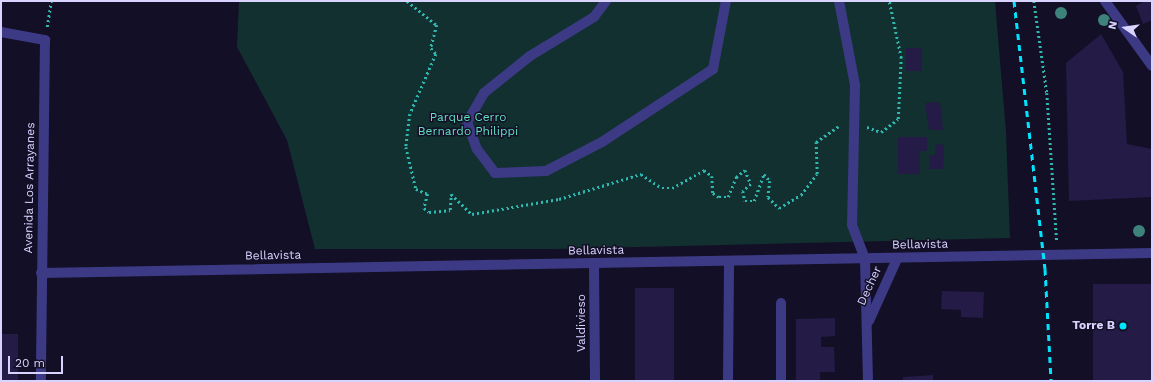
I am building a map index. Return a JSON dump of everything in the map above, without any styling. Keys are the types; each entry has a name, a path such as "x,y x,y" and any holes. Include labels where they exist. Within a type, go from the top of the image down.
{"street":[{"path":"606,1 594,17 530,56 484,93 467,122 477,149 494,173 546,171 602,142 713,69 726,1"},
{"name":"Decher","path":"839,1 855,85 857,123 852,225 865,259 868,381"},
{"path":"1105,1 1152,66"},
{"path":"1,32 45,40"},
{"name":"Avenida Los Arrayanes","path":"41,381 41,273 45,40"},
{"name":"Bellavista","path":"41,273 897,259 1152,253"},
{"name":"Decher","path":"867,323 897,259"},
{"path":"728,381 729,262"},
{"name":"Valdivieso","path":"594,264 595,381"},
{"path":"781,303 781,381"}],"path":[{"path":"45,40 51,1"},
{"path":"407,1 437,25 431,48 436,54 410,114 406,147 416,188 428,194 424,208 429,212 450,210 451,194 472,214 559,200 642,174 662,188 672,188 704,170 712,176 713,193 718,197 728,196 736,177 745,170 751,184 743,191 745,201 754,201 764,174 770,181 768,197 779,208 801,195 817,174 816,142 843,123 857,123 881,132 898,119 901,58 889,1"},
{"path":"1034,1 1046,86 1058,255"}],"green space":[{"name":"Parque Cerro Bernardo Philippi","path":"239,1 995,1 1006,132 1010,238 553,249 315,249 287,140 237,47"}],"building":[{"path":"1145,1 1152,1 1152,20 1143,24 1136,6"},
{"path":"1101,34 1123,72 1127,144 1152,149 1152,197 1069,201 1066,63"},
{"path":"906,48 922,48 922,71 906,71"},
{"path":"940,102 943,130 929,130 925,103"},
{"path":"898,137 927,137 927,151 920,151 920,174 898,174"},
{"path":"936,144 944,145 943,169 929,169 930,155 935,155"},
{"name":"Torre B","path":"1093,284 1152,284 1152,381 1093,381"},
{"path":"635,288 674,288 674,381 635,381"},
{"path":"942,291 984,292 983,318 961,317 961,310 941,309"},
{"path":"835,318 835,336 821,337 821,347 834,347 835,372 820,372 820,381 796,381 796,319"},
{"path":"1,334 18,334 18,381 1,381"},
{"path":"933,375 933,381 903,381 903,377"}],"railway":[{"path":"1014,1 1045,269 1051,381"}],"place":[{"name":"Torre B","path":"1123,326"}]}
